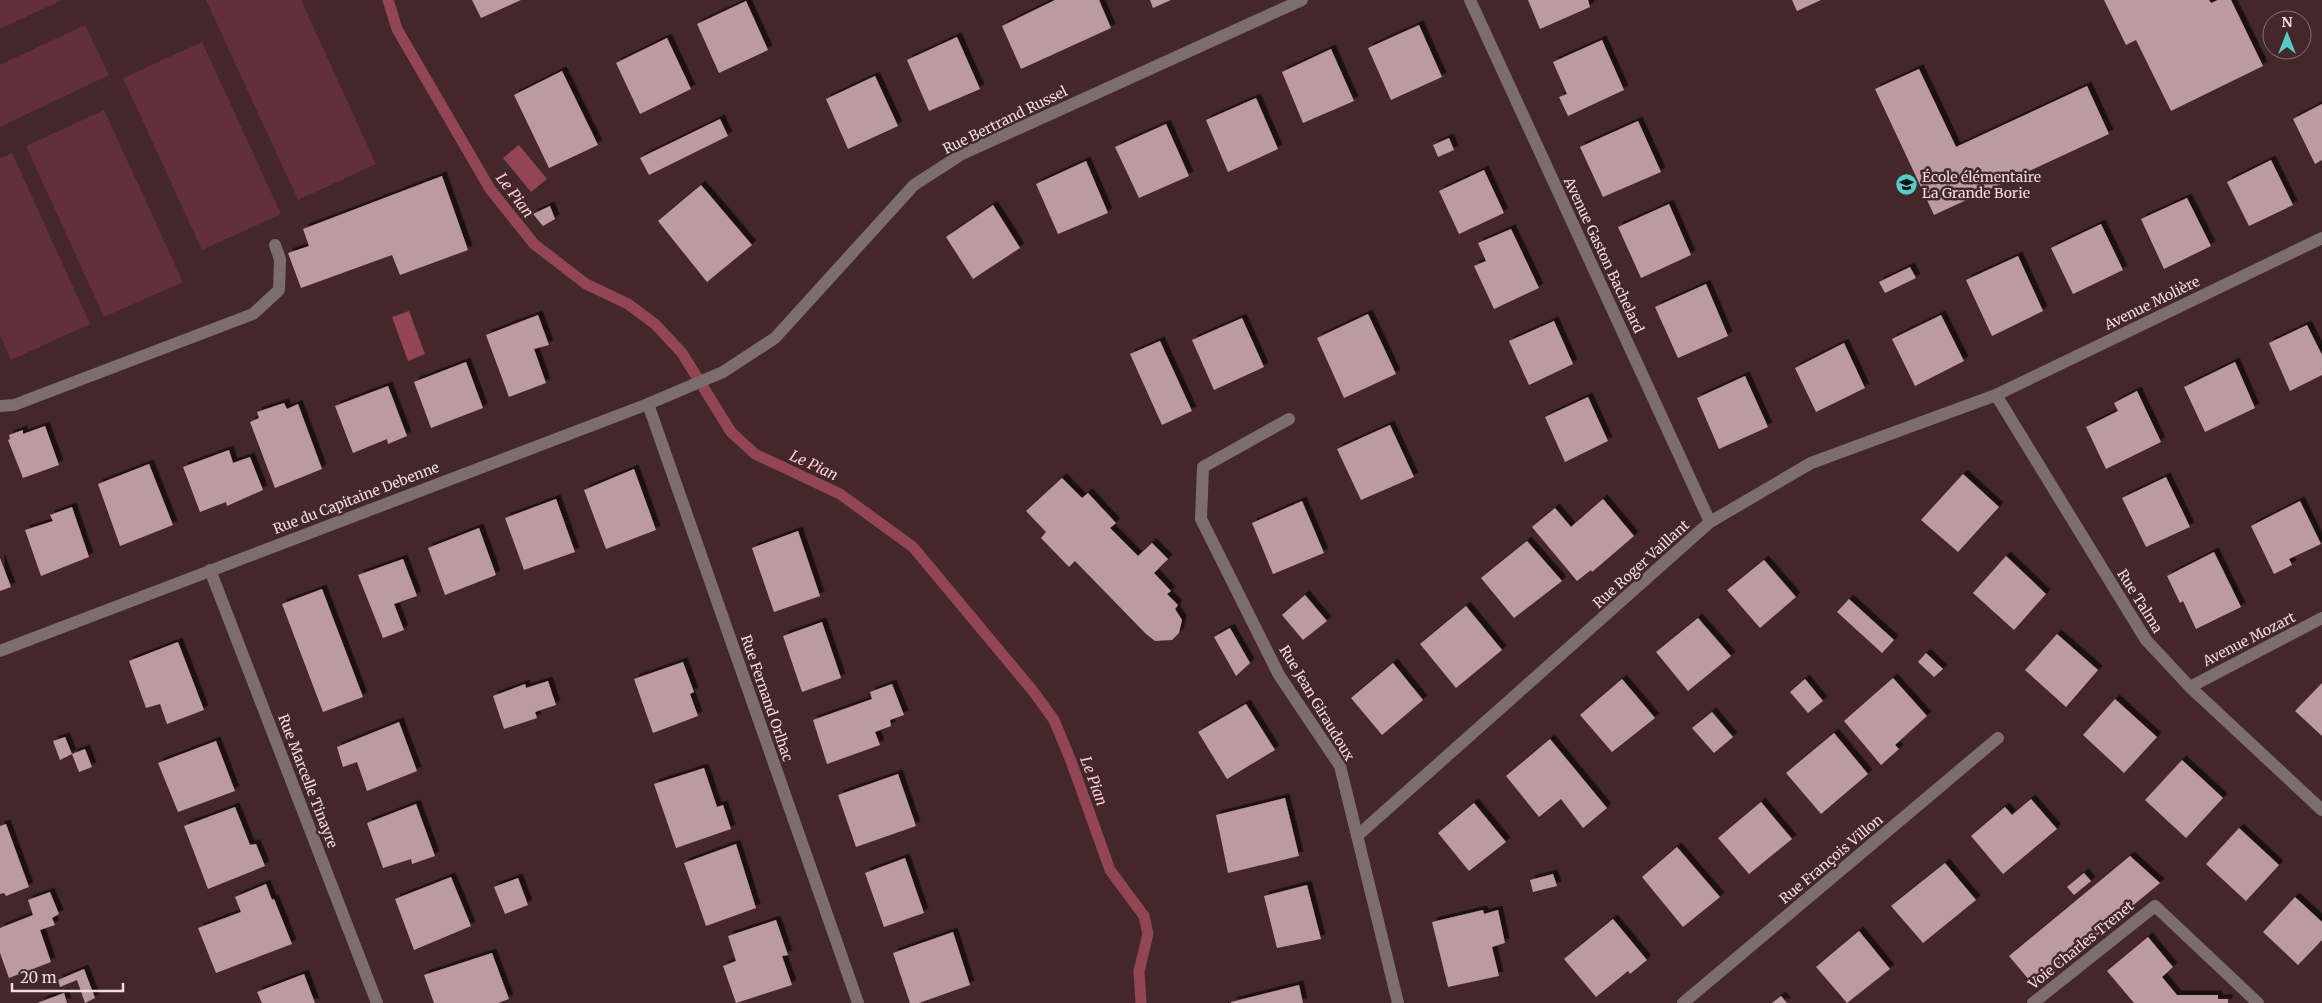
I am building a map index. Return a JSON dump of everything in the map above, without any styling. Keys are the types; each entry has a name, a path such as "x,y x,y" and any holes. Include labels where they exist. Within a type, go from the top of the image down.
{"street":[{"name":"Rue Bertrand Russel","path":"722,372 775,338 914,185 962,154 1302,0"},
{"name":"Avenue Gaston Bachelard","path":"1470,0 1710,522"},
{"name":"Avenue Molière","path":"1996,395 2322,238"},
{"path":"0,406 14,405 253,314 279,290 280,259 275,245"},
{"name":"Rue du Capitaine Debenne","path":"0,651 648,404 722,372"},
{"name":"Rue Roger Vaillant","path":"1357,836 1710,522 1811,463 1996,395"},
{"name":"Rue Talma","path":"1996,395 2146,640 2190,687 2322,810"},
{"name":"Rue Fernand Orlhac","path":"648,404 858,1003"},
{"name":"Rue Jean Giraudoux","path":"1289,419 1202,467 1201,518 1279,675 1340,766 1398,1003"},
{"name":"Rue Marcelle Tinayre","path":"210,570 377,1003"},
{"name":"Avenue Mozart","path":"2190,687 2322,618"},
{"name":"Rue François Villon","path":"1683,1003 1998,738"},
{"name":"Voie Charles Trenet","path":"2033,1003 2155,906 2258,1003"}],"shaded area":[{"path":"0,0 62,0 0,29"},
{"path":"206,0 301,0 376,164 298,200"},
{"path":"85,25 109,75 0,127 0,65"},
{"path":"202,42 281,214 202,250 123,78"},
{"path":"104,110 183,282 104,317 26,146"},
{"path":"519,145 547,179 531,192 503,158"},
{"path":"12,153 90,324 11,360 0,335 0,158"},
{"path":"409,311 425,354 408,361 392,317"}],"building":[{"path":"472,0 521,0 481,18"},
{"path":"1055,0 1099,0 1111,28 1021,69 1002,26"},
{"path":"1150,0 1171,0 1153,8"},
{"path":"1528,0 1588,0 1590,7 1540,29"},
{"path":"1792,0 1821,0 1797,11"},
{"path":"2104,0 2209,0 2211,3 2218,0 2231,0 2263,66 2171,111 2136,40 2126,45"},
{"path":"746,1 768,50 719,73 697,24"},
{"path":"1419,25 1442,77 1391,100 1368,48"},
{"path":"957,37 980,89 929,111 907,60"},
{"path":"667,38 691,89 640,114 616,63"},
{"path":"1602,40 1624,90 1568,116 1559,97 1567,94 1553,62"},
{"path":"1331,49 1354,101 1303,123 1282,72"},
{"path":"1919,69 1956,147 2087,86 2109,134 1934,215 1875,89"},
{"path":"562,71 598,145 549,168 514,95"},
{"path":"875,76 898,126 848,149 826,99"},
{"path":"1256,98 1278,149 1228,172 1206,120"},
{"path":"2322,104 2322,160 2315,164 2293,119"},
{"path":"720,119 728,136 649,175 640,158"},
{"path":"1638,121 1661,172 1603,197 1580,147"},
{"path":"1166,124 1189,176 1139,198 1115,147"},
{"path":"1449,138 1454,150 1438,157 1433,145"},
{"path":"2271,160 2293,205 2249,226 2227,182"},
{"path":"1086,161 1108,213 1058,234 1036,184"},
{"path":"1484,170 1504,213 1459,234 1439,191"},
{"path":"442,176 468,250 400,275 392,255 301,288 288,253 309,246 303,229"},
{"path":"701,185 752,245 707,282 658,221"},
{"path":"2187,198 2211,246 2164,269 2141,219"},
{"path":"1669,204 1691,255 1641,278 1618,227"},
{"path":"993,205 1020,248 973,279 946,237"},
{"path":"550,206 555,219 543,226 533,214"},
{"path":"2101,224 2123,270 2073,294 2051,248"},
{"path":"1511,229 1539,288 1494,309 1474,266 1486,261 1478,243"},
{"path":"2018,256 2043,311 1992,336 1966,280"},
{"path":"1910,267 1916,278 1885,293 1879,282"},
{"path":"1706,284 1728,336 1678,358 1655,307"},
{"path":"1368,314 1396,374 1344,398 1317,338"},
{"path":"538,315 549,345 534,349 546,383 509,397 486,335"},
{"path":"1941,315 1964,361 1915,386 1892,339"},
{"path":"1242,318 1264,367 1214,390 1192,340"},
{"path":"1554,321 1573,364 1529,385 1509,341"},
{"path":"2307,325 2322,355 2322,375 2290,391 2269,343"},
{"path":"1160,341 1192,411 1162,425 1130,354"},
{"path":"1844,343 1865,388 1816,412 1795,368"},
{"path":"466,362 483,408 431,428 414,382"},
{"path":"2235,362 2255,408 2205,432 2184,387"},
{"path":"1745,376 1768,427 1719,449 1697,398"},
{"path":"388,386 407,436 388,444 387,439 353,453 335,406"},
{"path":"2137,391 2161,442 2106,469 2086,427 2118,411 2114,403"},
{"path":"1588,397 1608,441 1565,462 1545,417"},
{"path":"284,403 287,409 298,404 322,469 275,488 250,422 259,418 257,412"},
{"path":"1390,425 1414,477 1361,500 1337,449"},
{"path":"45,426 59,465 23,478 8,440 10,439 9,435 23,430 23,434"},
{"path":"229,450 233,463 250,457 263,490 227,506 226,502 200,512 183,467"},
{"path":"149,464 173,525 120,546 98,484"},
{"path":"634,469 656,530 606,549 584,490"},
{"path":"1963,474 1999,507 1958,552 1921,520"},
{"path":"2166,477 2190,527 2146,547 2122,498"},
{"path":"1062,478 1082,498 1088,493 1116,523 1110,528 1138,556 1152,543 1168,559 1154,573 1171,591 1167,594 1178,605 1175,609 1182,620 1179,633 1172,640 1155,641 1146,634 1075,561 1069,567 1041,538 1046,532 1026,511"},
{"path":"556,499 575,552 524,570 505,518"},
{"path":"1603,499 1634,536 1592,572 1591,570 1577,581 1532,527 1555,508 1571,527"},
{"path":"1302,501 1324,553 1273,574 1252,523"},
{"path":"2300,501 2321,544 2289,559 2292,565 2274,574 2251,526"},
{"path":"72,507 89,557 41,576 25,530 53,521 50,515"},
{"path":"479,528 496,575 445,595 428,548"},
{"path":"798,531 820,596 774,612 752,548"},
{"path":"1527,541 1562,581 1514,618 1481,578"},
{"path":"2214,552 2241,607 2196,629 2183,601 2180,603 2167,576"},
{"path":"2006,556 2046,594 2014,630 1973,593"},
{"path":"0,558 11,587 0,591"},
{"path":"403,559 417,596 394,604 404,630 383,638 358,575"},
{"path":"1764,560 1796,597 1760,628 1727,590"},
{"path":"322,589 363,697 323,712 282,604"},
{"path":"1305,595 1327,621 1303,640 1282,615"},
{"path":"1849,599 1894,640 1882,653 1837,612"},
{"path":"1466,606 1502,650 1456,688 1420,644"},
{"path":"1698,618 1731,656 1688,691 1656,652"},
{"path":"822,622 841,678 802,692 783,636"},
{"path":"1230,628 1250,663 1236,676 1214,637"},
{"path":"2057,634 2098,670 2066,707 2025,670"},
{"path":"178,642 204,710 167,724 160,704 146,708 129,661"},
{"path":"1926,653 1943,669 1934,677 1918,662"},
{"path":"683,662 694,692 690,694 698,716 653,733 634,679"},
{"path":"1393,663 1423,700 1382,735 1351,698"},
{"path":"1893,678 1927,716 1895,745 1899,749 1881,765 1844,721"},
{"path":"1622,679 1655,718 1612,752 1580,715"},
{"path":"1805,679 1823,701 1808,713 1790,692"},
{"path":"548,681 556,705 535,712 537,718 504,729 493,696 525,684 526,688"},
{"path":"2322,683 2322,736 2295,711"},
{"path":"892,684 904,715 890,720 891,726 875,732 880,745 827,764 813,720 872,699 870,692"},
{"path":"2115,699 2157,737 2124,773 2083,735"},
{"path":"1246,704 1275,750 1227,779 1198,732"},
{"path":"1712,712 1733,737 1714,753 1692,728"},
{"path":"399,722 417,771 367,791 357,762 343,767 337,747"},
{"path":"1834,733 1868,774 1821,814 1786,773"},
{"path":"65,737 72,754 60,760 53,741"},
{"path":"1550,739 1607,808 1583,828 1561,799 1539,817 1506,776"},
{"path":"216,741 235,791 178,812 158,763"},
{"path":"85,749 92,767 79,772 72,754"},
{"path":"2182,760 2223,798 2186,838 2145,800"},
{"path":"704,768 717,807 723,805 731,829 676,848 654,784"},
{"path":"898,774 916,826 856,847 838,795"},
{"path":"1285,798 1299,856 1228,873 1216,815"},
{"path":"2031,799 2057,829 2003,874 1971,836 2005,807 2012,815"},
{"path":"1761,802 1792,839 1749,874 1718,838"},
{"path":"1474,803 1506,842 1469,871 1438,833"},
{"path":"416,804 435,856 412,864 411,859 383,868 367,823"},
{"path":"235,807 250,845 256,844 265,866 208,889 184,826"},
{"path":"6,824 29,887 6,896 4,893 0,894 0,826"},
{"path":"2239,828 2279,865 2246,901 2206,864"},
{"path":"736,844 756,908 706,926 684,863"},
{"path":"1677,847 1720,897 1683,927 1642,877"},
{"path":"2130,856 2160,883 2035,987 2009,956"},
{"path":"905,858 924,913 884,927 865,873"},
{"path":"1945,863 1976,900 1923,943 1891,906"},
{"path":"2084,873 2091,881 2074,895 2067,887"},
{"path":"1553,874 1557,886 1533,892 1530,880"},
{"path":"451,877 471,926 414,950 395,899"},
{"path":"518,878 528,905 505,914 494,887"},
{"path":"266,884 292,944 216,973 198,928 241,912 235,897"},
{"path":"1307,885 1321,939 1277,948 1264,896"},
{"path":"50,892 59,914 52,918 55,925 40,930 51,962 9,978 0,953 0,928 33,915 28,900"},
{"path":"2295,897 2322,922 2322,940 2298,965 2263,932"},
{"path":"1483,910 1484,914 1498,910 1505,943 1492,947 1499,976 1448,987 1432,922"},
{"path":"1613,919 1647,960 1630,974 1628,971 1596,997 1564,959"},
{"path":"776,920 788,955 782,956 792,985 736,1003 723,966 736,961 728,936"},
{"path":"1859,931 1890,969 1847,1003 1816,967"},
{"path":"953,932 970,985 919,1003 910,1003 893,953"},
{"path":"2148,937 2173,967 2162,977 2177,995 2218,995 2218,999 2228,999 2228,1003 2134,1003 2107,971"},
{"path":"492,953 509,999 498,1003 434,1003 424,975"},
{"path":"84,969 95,998 85,1003 77,980 60,987 58,980"},
{"path":"304,974 315,1003 262,1003 257,992"},
{"path":"1299,985 1303,1003 1231,1003 1231,1002"},
{"path":"64,993 67,1003 37,1003"},
{"path":"1781,996 1787,1003 1772,1003"}],"waterway":[{"name":"Le Pian","path":"388,0 397,29 490,189 534,244 586,284 628,304 655,324 682,353 731,432 755,454 840,494 913,547 1033,691 1054,720 1071,761 1110,870 1144,916 1148,934 1139,971 1141,1003"}],"place":[{"name":"École élémentaire La Grande Borie","path":"1906,185"}]}
